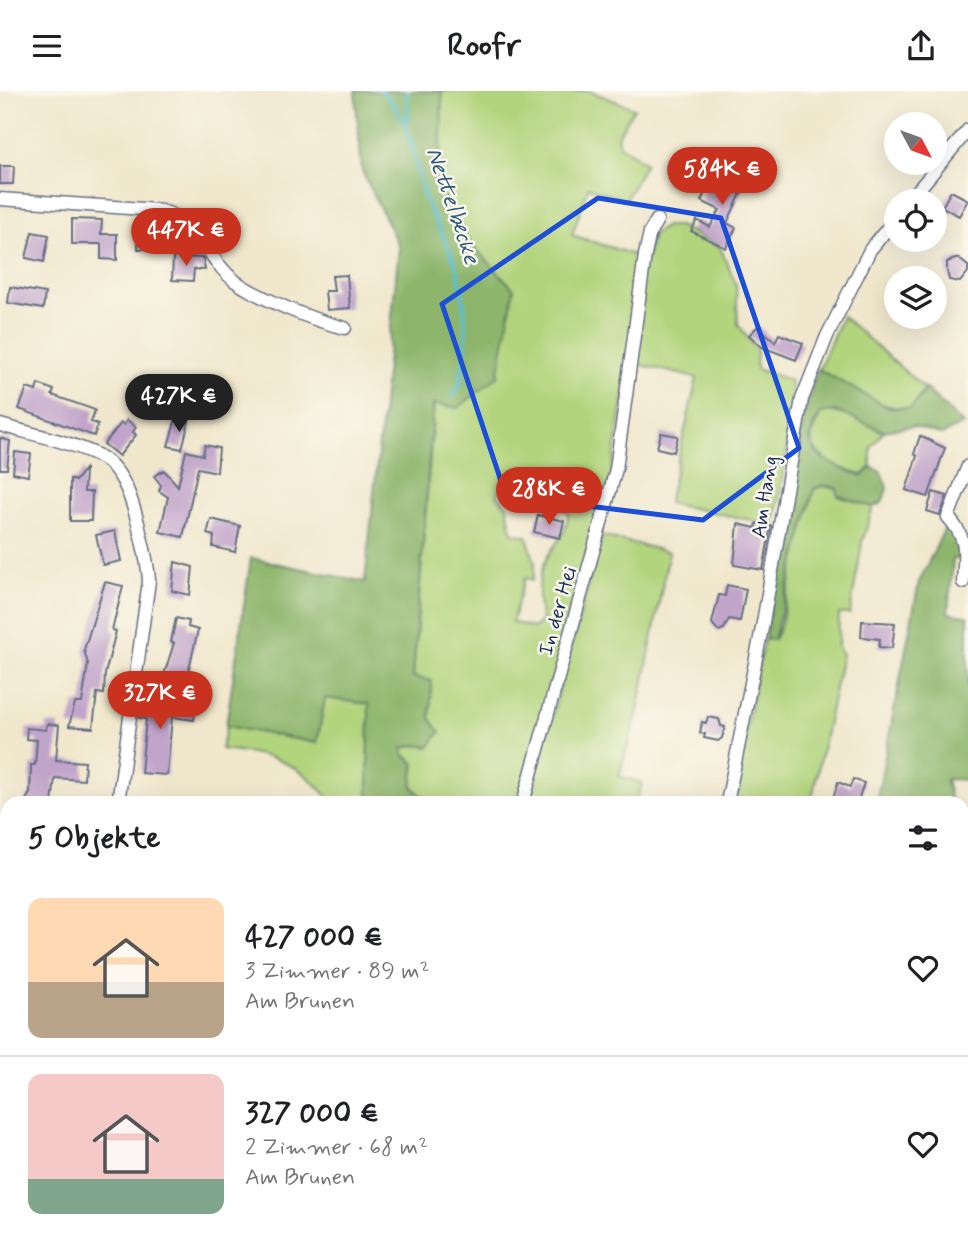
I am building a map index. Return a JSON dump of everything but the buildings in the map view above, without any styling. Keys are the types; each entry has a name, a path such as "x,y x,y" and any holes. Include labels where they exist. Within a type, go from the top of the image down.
{"street":[{"path":"919,189 968,130"},
{"path":"0,199 158,210 181,216 235,281 321,323 345,328"},
{"name":"In der Hei","path":"525,796 616,469 645,255 650,232 657,220"},
{"name":"Am Hang","path":"728,796 762,628 802,399 827,336 870,250 884,233"},
{"path":"0,425 98,456 116,470 133,505 148,565 149,581 119,796"},
{"path":"962,582 966,541 961,529 948,517 968,466"}],"highlighted area":[{"path":"598,198 721,218 799,448 703,520 506,496 442,304"}],"green space":[{"path":"355,91 442,91 440,189 470,243 514,289 498,376 458,408 433,404 413,677 432,681 430,718 440,732 429,747 415,745 403,748 403,754 414,764 412,786 421,796 368,796 369,704 325,698 317,743 226,726 251,558 365,582 399,247 362,171"},
{"path":"442,91 589,91 634,108 617,137 620,145 646,163 625,200 588,187 572,235 646,259 653,234 666,226 679,226 720,247 736,284 738,324 757,351 756,369 790,380 791,389 797,393 789,419 786,458 774,525 668,503 697,378 629,362 612,473 522,796 422,796 412,786 415,764 404,754 403,748 415,745 429,747 440,732 430,718 431,681 413,677 434,404 514,289 470,243 440,189","holes":["508,479 569,513 563,534 544,563 539,597 542,621 533,628 512,622 525,578 533,580 535,564 527,536 512,533 507,506 497,495"]},
{"path":"842,316 925,389 911,408 899,408 874,401 819,369"},
{"path":"818,369 889,408 911,408 926,389 963,424 942,435 912,426 883,431 836,411 820,413 810,439 817,453 831,463 863,476 871,467 881,472 887,488 882,503 873,507 838,496 837,488 823,485 814,489 774,640 765,638 804,414"},
{"path":"826,410 859,419 883,432 871,447 871,467 863,475 826,460 813,446 814,428"},
{"path":"823,486 837,489 838,496 873,507 862,542 850,614 839,614 838,647 842,655 812,796 732,796 764,639 774,640 781,625 803,524 814,489"},
{"path":"945,528 957,535 959,559 953,559 948,613 968,616 968,780 946,779 950,796 877,796 919,582"},
{"path":"602,536 669,552 638,711 619,776 642,783 638,796 530,796"},
{"path":"325,698 369,704 368,796 327,796 309,778 284,762 221,749 227,726 317,743"}],"waterway":[{"name":"Nettelbecke","path":"382,91 407,129 425,198 451,253 460,281 466,341"},
{"path":"406,91 408,121"},
{"name":"Nettelbecke","path":"453,396 460,384 466,345"}]}
